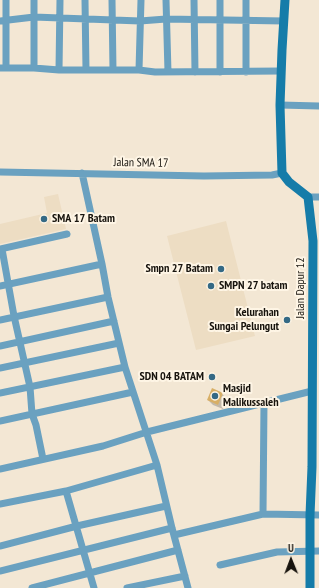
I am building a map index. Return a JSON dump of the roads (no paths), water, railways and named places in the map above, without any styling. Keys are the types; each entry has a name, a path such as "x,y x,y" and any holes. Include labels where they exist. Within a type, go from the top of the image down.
{"street":[{"path":"6,0 3,21 3,67 59,70 139,70 155,72 281,71"},
{"path":"34,0 34,68"},
{"path":"59,70 60,0"},
{"path":"85,0 86,70"},
{"path":"112,0 113,70"},
{"path":"139,70 141,0"},
{"path":"166,0 168,72"},
{"path":"194,0 195,72"},
{"path":"220,0 220,72"},
{"path":"246,0 246,72"},
{"path":"285,0 280,105 282,173 289,182 308,197 319,197"},
{"path":"3,21 34,17 140,21 166,19 284,21"},
{"path":"280,105 319,106"},
{"name":"Jalan SMA 17","path":"0,172 204,176 272,175 282,173"},
{"path":"82,174 119,344 157,465 166,506 188,588"},
{"name":"Jalan Dapur 12","path":"308,197 316,241 316,379 312,391 316,434 316,467 314,551 310,588"},
{"path":"44,459 32,414 30,387 1,249 67,234"},
{"path":"0,286 102,264"},
{"path":"0,320 108,297"},
{"path":"0,346 114,321"},
{"path":"0,368 119,344"},
{"path":"0,393 125,367"},
{"path":"0,469 103,446 147,432 312,391"},
{"path":"0,421 133,392"},
{"path":"263,514 264,403"},
{"path":"0,504 66,491 157,465"},
{"path":"66,491 94,588"},
{"path":"0,546 77,526 166,506"},
{"path":"0,571 173,531 263,514 314,515"},
{"path":"32,588 178,550"},
{"path":"220,565 277,552 314,551"},
{"path":"127,588 185,576"}],"place":[{"name":"SMA 17 Batam","path":"44,219"},
{"name":"Smpn 27 Batam","path":"221,269"},
{"name":"SMPN 27 batam","path":"211,286"},
{"name":"Kelurahan Sungai Pelungut","path":"287,320"},
{"name":"SDN 04 BATAM","path":"212,377"},
{"name":"Masjid Malikussaleh","path":"215,396"}]}
